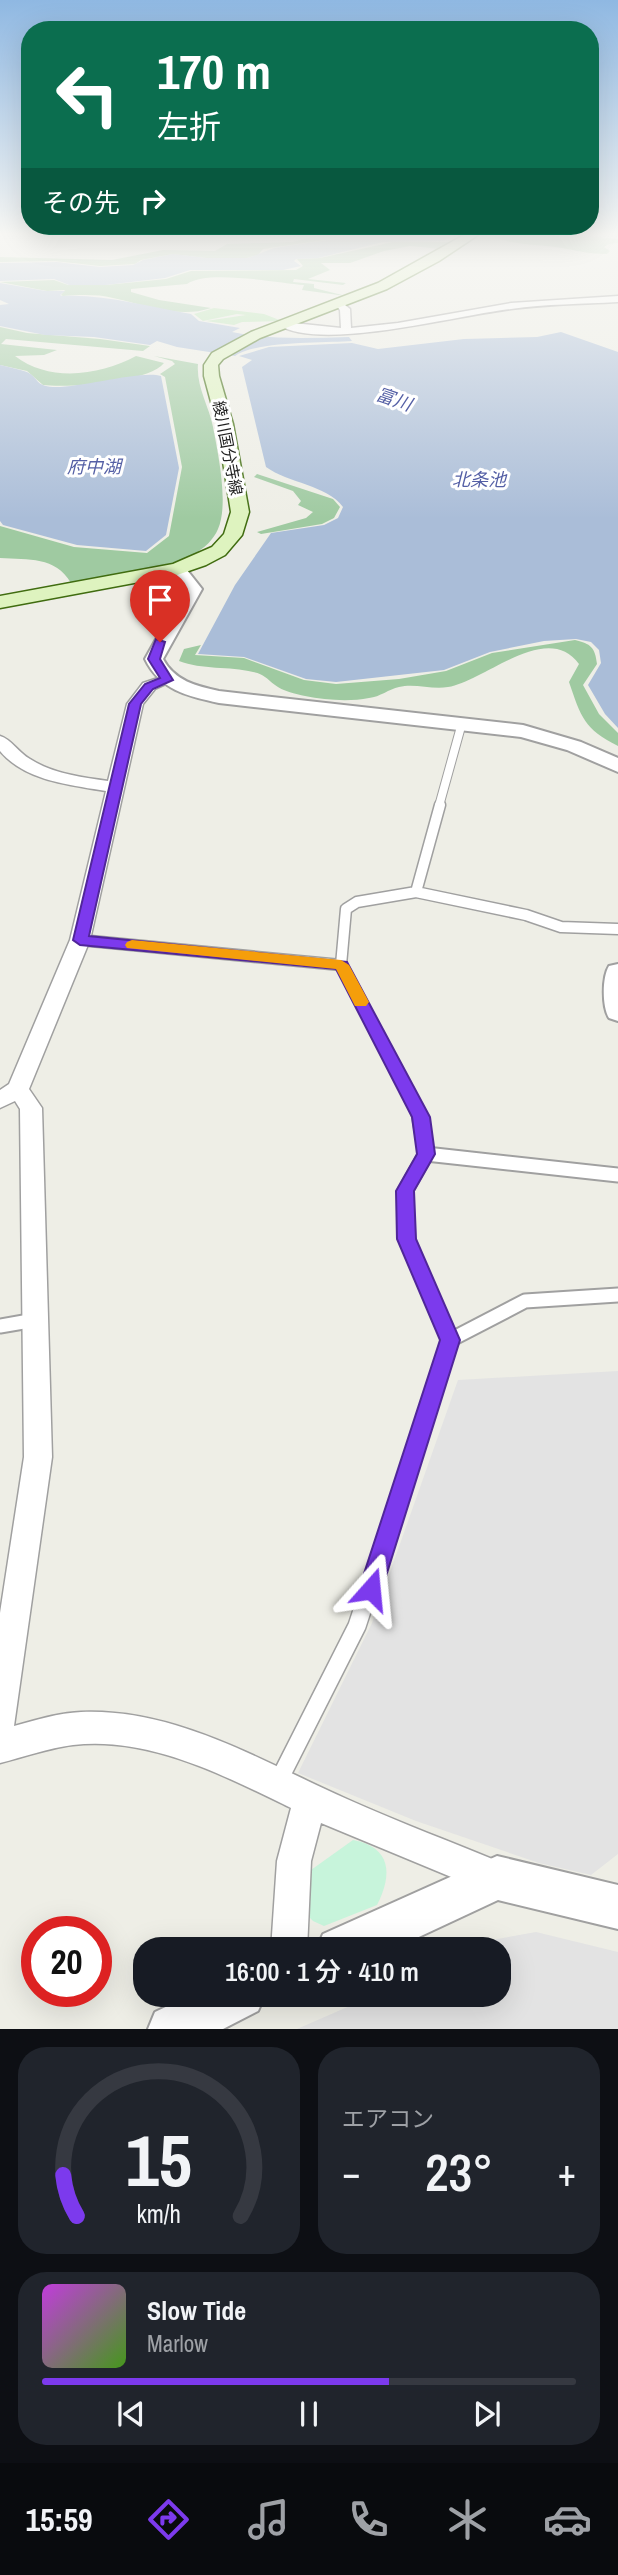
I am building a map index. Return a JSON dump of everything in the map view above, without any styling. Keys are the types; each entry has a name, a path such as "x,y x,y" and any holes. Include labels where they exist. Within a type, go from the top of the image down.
{"main road":[{"name":"綾川国分寺線","path":"0,602 177,569 198,562 226,546 239,523 240,512 211,362 216,355 270,330"}],"street":[{"path":"304,330 318,333 364,330"},
{"path":"177,569 193,589 189,600 160,642 154,659 167,680 189,690 219,697 523,731 574,746 618,766"},
{"path":"0,1720 38,1457 31,1108 9,1095 80,940 135,704 149,686 167,680"},
{"path":"0,741 8,753 32,768 63,778 114,787"},
{"path":"618,972 618,1012"},
{"path":"0,1746 82,1728 127,1731 169,1741 278,1782 310,1800 497,1878 618,1907"},
{"path":"290,1937 294,1861 310,1800"},
{"path":"368,1937 497,1878"},
{"path":"172,2029 217,2007"}],"lane":[{"path":"416,892 462,723"},
{"path":"278,1782 357,1626 450,1340 406,1239 405,1191 426,1154 421,1117 341,965 346,909 358,902 416,892 526,915 561,928 618,929"},
{"path":"80,940 341,965"},
{"path":"426,1154 618,1175"},
{"path":"450,1340 525,1301 618,1295"},
{"path":"0,1326 36,1320"}],"green space":[{"path":"0,330 150,346 143,351 6,339 1,344 57,350 44,355 15,356 44,370 59,373 92,371 122,363 136,356 164,363 155,370 125,380 70,386 43,385 27,371 0,365"},
{"path":"154,356 198,364 199,380 215,438 223,493 218,529 208,543 193,555 153,570 71,583 65,574 49,564 0,558 0,526 74,547 147,553 169,536 182,467 165,377 160,374 175,364"},
{"path":"257,474 333,499 340,507 334,518 322,524 261,534 257,532 306,518 313,512 298,505 301,501 293,491 254,477"},
{"path":"575,640 588,645 595,654 597,664 583,685 599,714 618,733 618,746 591,728 581,713 569,682 579,664 566,652 550,648 533,650 448,687 405,686 373,697 353,700 305,696 281,689 257,673 197,666 179,661 184,649 201,645 195,655 244,658 304,680 336,684 399,679 446,671 492,653"},
{"path":"353,1840 366,1844 382,1855 386,1873 382,1894 377,1905 324,1926 313,1921 303,1911 304,1875"}],"shaded area":[{"path":"618,1371 618,1854 591,1875 539,1863 416,1821 298,1773 372,1623 458,1380"},
{"path":"536,1932 618,1952 618,2029 297,2029 347,2007 511,2007 511,1937 508,1937"}],"water":[{"path":"18,330 237,330 232,332 290,338 349,337 352,341 274,345 244,351 235,356 177,347 157,341 150,345 94,337 45,335"},
{"name":"北条池","path":"561,332 618,352 618,728 605,714 588,685 601,663 599,650 591,642 576,639 544,641 490,652 444,670 336,682 306,679 244,657 198,654 235,585 271,533 324,525 338,518 343,507 327,494 266,467 242,367 252,360 239,356 269,347 352,343 378,349 464,339 537,337"},
{"name":"府中湖","path":"0,365 27,372 40,383 53,387 140,375 161,376 179,468 166,535 146,551 77,545 3,525 0,521"}],"slow traffic":[{"path":"132,945 341,965 361,1002"}],"route":[{"path":"160,642 154,659 167,680 149,686 135,704 80,940 341,965 421,1117 426,1154 405,1191 406,1239 450,1340 371,1589"}],"water label":[{"name":"富川","path":"394,399"}]}
